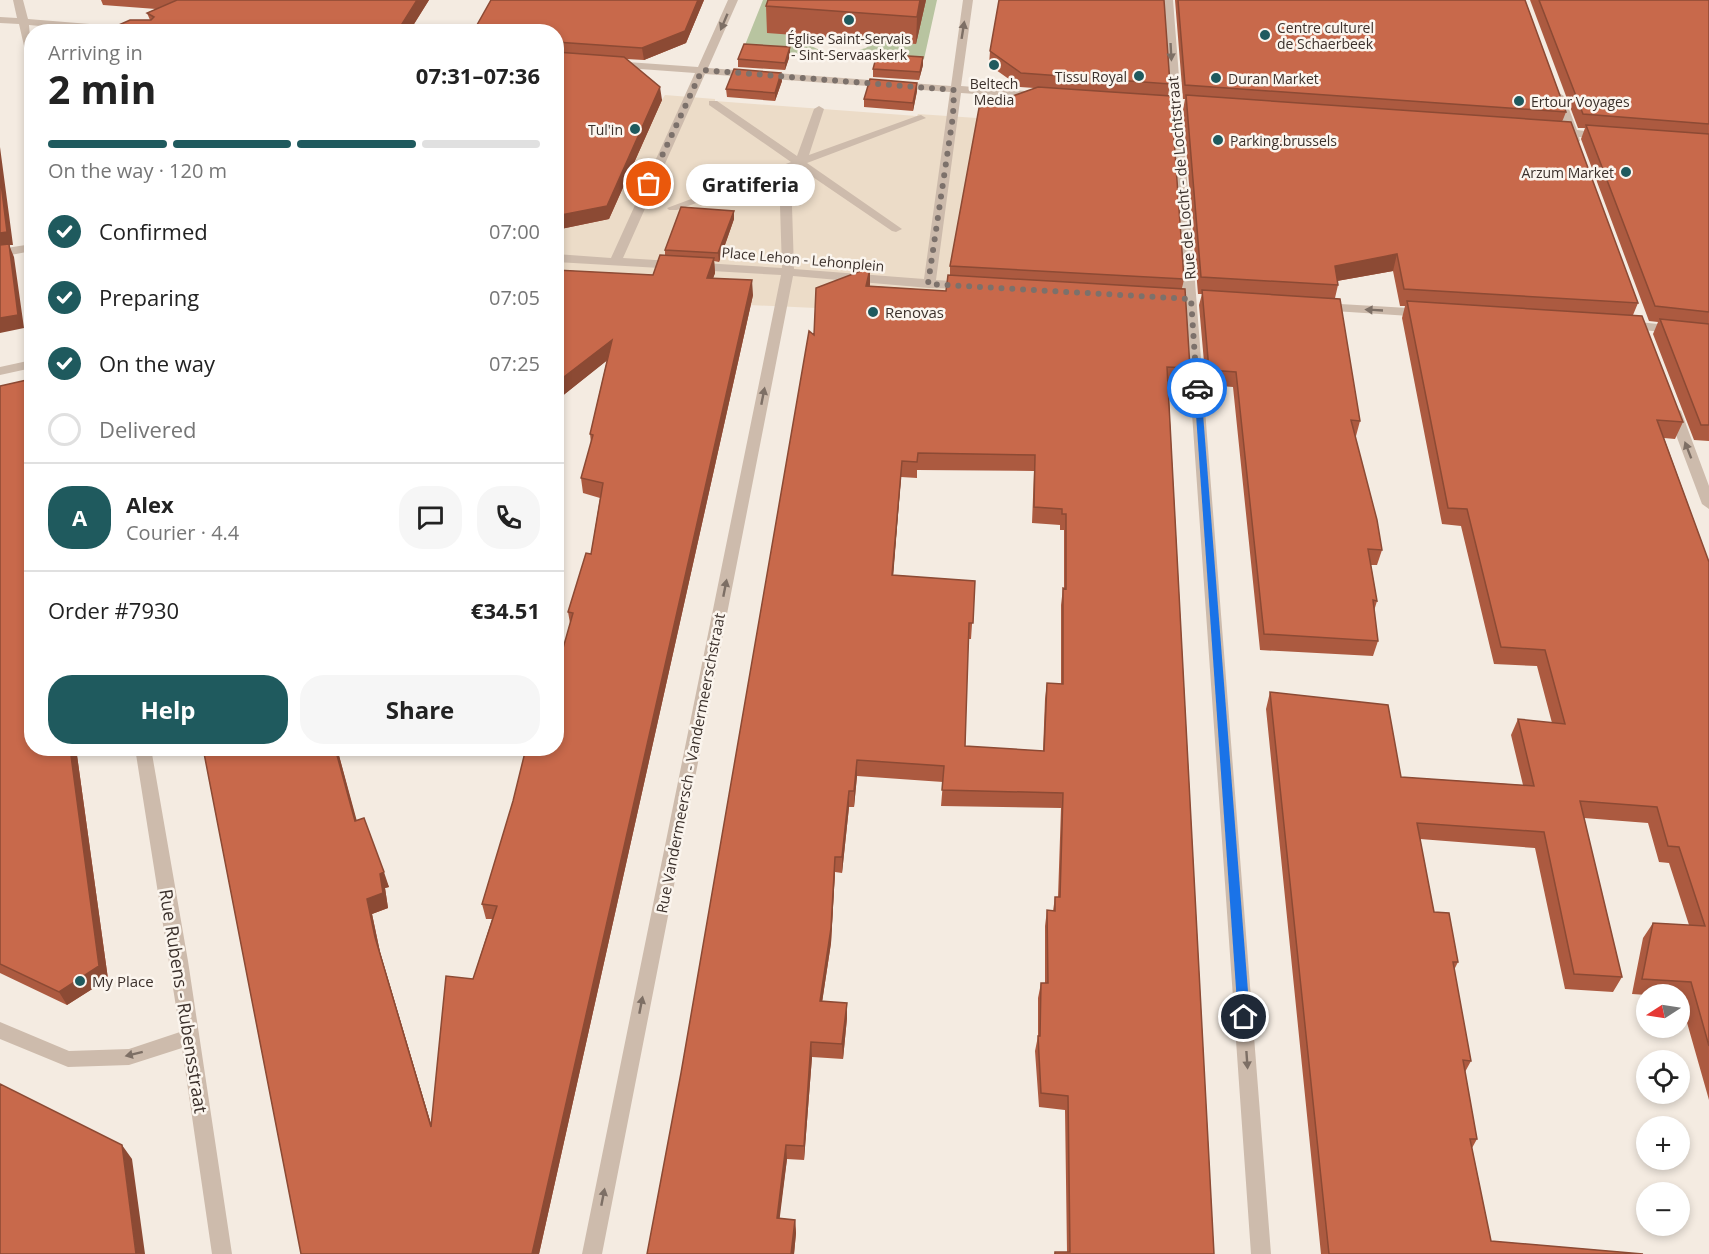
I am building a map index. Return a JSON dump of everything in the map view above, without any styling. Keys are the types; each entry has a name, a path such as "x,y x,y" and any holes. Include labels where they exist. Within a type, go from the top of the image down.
{"street":[{"path":"18,0 24,22"},
{"path":"616,261 733,0"},
{"path":"928,284 968,0"},
{"name":"Rue de Locht - de Lochtstraat","path":"1168,0 1261,1254"},
{"path":"0,20 49,24"},
{"path":"602,63 1045,95"},
{"path":"1556,89 1579,151"},
{"path":"713,103 896,229"},
{"name":"Rue Vandermeersch - Vandermeerschstraat","path":"592,1254 788,272 786,206 819,109"},
{"path":"673,208 921,118"},
{"path":"1542,131 1612,136"},
{"path":"0,253 24,248"},
{"name":"Place Lehon - Lehonplein","path":"564,258 788,272 976,287"},
{"path":"1314,306 1433,313"},
{"path":"1610,324 1709,333"},
{"path":"0,371 24,366"},
{"path":"1668,397 1709,504"},
{"name":"Rue Rubens - Rubensstraat","path":"144,756 190,1037 222,1254"},
{"path":"0,1030 68,1059 129,1057 190,1037"}],"green space":[{"path":"763,0 787,0 807,35 809,45 826,53 825,56 754,51 745,45"},
{"path":"917,0 937,0 924,59 912,63 842,57 843,54 866,48"}],"shaded area":[{"path":"665,95 715,99 715,101 917,116 918,114 977,118 966,190 1190,268 1191,299 816,308 749,305 564,286 564,228 609,219 655,111"}],"building":[{"path":"177,0 417,0 402,24 121,24 130,20 151,20 154,17 147,13"},
{"path":"491,0 698,0 685,31 642,48 564,43 564,24 478,24"},
{"path":"768,0 920,0 917,17 766,6"},
{"path":"999,0 1164,0 1170,84 1021,73 990,51"},
{"path":"1178,0 1525,0 1566,112 1185,85"},
{"path":"1539,0 1709,0 1709,124 1583,114"},
{"path":"744,44 790,47 785,63 738,59"},
{"path":"564,53 624,57 660,87 607,206 564,214"},
{"path":"877,54 923,57 920,72 873,69"},
{"path":"734,69 781,73 775,93 726,89"},
{"path":"870,79 917,83 913,103 864,99"},
{"path":"1038,87 1171,96 1184,279 950,266 979,108"},
{"path":"1186,95 1571,122 1638,303 1404,289 1397,254 1335,266 1338,285 1201,277"},
{"path":"1586,125 1709,134 1709,312 1655,306"},
{"path":"0,175 7,232 0,233"},
{"path":"681,207 734,211 718,253 665,250"},
{"path":"9,244 18,315 0,318 0,245"},
{"path":"660,255 714,258 707,278 752,280 532,1254 301,1254 205,756 337,756 355,821 364,818 384,872 380,874 383,893 367,899 375,937 431,1127 446,976 473,979 497,906 482,904 524,756 564,756 564,645 573,613 568,612 586,553 591,554 603,483 581,478 593,435 590,434 612,340 564,377 564,270 653,275"},
{"path":"870,269 866,286 946,291 948,275 1185,289 1190,368 1167,367 1214,1254 1055,1254 1055,1252 1070,1252 1068,1096 1041,1093 1038,1036 1040,1036 1041,983 1048,983 1047,910 1055,911 1055,897 1060,897 1063,793 942,790 944,766 857,760 854,791 849,791 842,857 835,857 831,928 820,1001 847,1003 842,1044 811,1042 804,1146 786,1145 777,1218 795,1220 791,1254 647,1254 681,1073 809,331 814,335 816,288","holes":["918,453 1035,455 1034,507 1062,509 1062,514 1066,514 1063,684 1047,683 1044,751 965,746 969,623 973,623 975,581 892,575 902,461 917,462"]},
{"path":"1202,290 1340,299 1360,421 1351,420 1377,520 1382,550 1368,549 1377,601 1373,600 1378,641 1264,634 1236,372 1209,370"},
{"path":"1407,301 1642,316 1683,422 1657,420 1709,562 1709,1046 1691,982 1642,979 1653,923 1705,926 1679,847 1668,846 1657,807 1580,801 1622,977 1574,974 1544,832 1417,823 1434,912 1449,913 1458,962 1453,962 1471,1061 1463,1060 1477,1139 1470,1139 1491,1241 1643,1254 1329,1254 1270,692 1388,705 1401,777 1534,786 1518,719 1565,724 1545,650 1501,647 1467,509 1448,508"},
{"path":"1660,319 1709,324 1709,425 1701,425"},
{"path":"24,381 24,756 71,756 99,966 59,992 0,964 0,386"},
{"path":"0,1084 122,1145 136,1254 0,1254"}],"way so far":[{"path":"649,184 702,70 954,90 953,116 928,284 1191,299 1197,388"}],"place":[{"name":"Église Saint-Servais - Sint-Servaaskerk","path":"849,20"},
{"name":"Centre culturel de Schaerbeek","path":"1265,35"},
{"name":"Beltech Media","path":"994,65"},
{"name":"Tissu Royal","path":"1139,76"},
{"name":"Duran Market","path":"1216,78"},
{"name":"Ertour Voyages","path":"1519,101"},
{"name":"Tul'in","path":"635,129"},
{"name":"Parking.brussels","path":"1218,140"},
{"name":"Arzum Market","path":"1626,172"},
{"name":"Gratiferia","path":"649,184"},
{"name":"Renovas","path":"873,312"},
{"name":"My Place","path":"80,981"}],"route":[{"path":"1197,388 1244,1017"}]}
